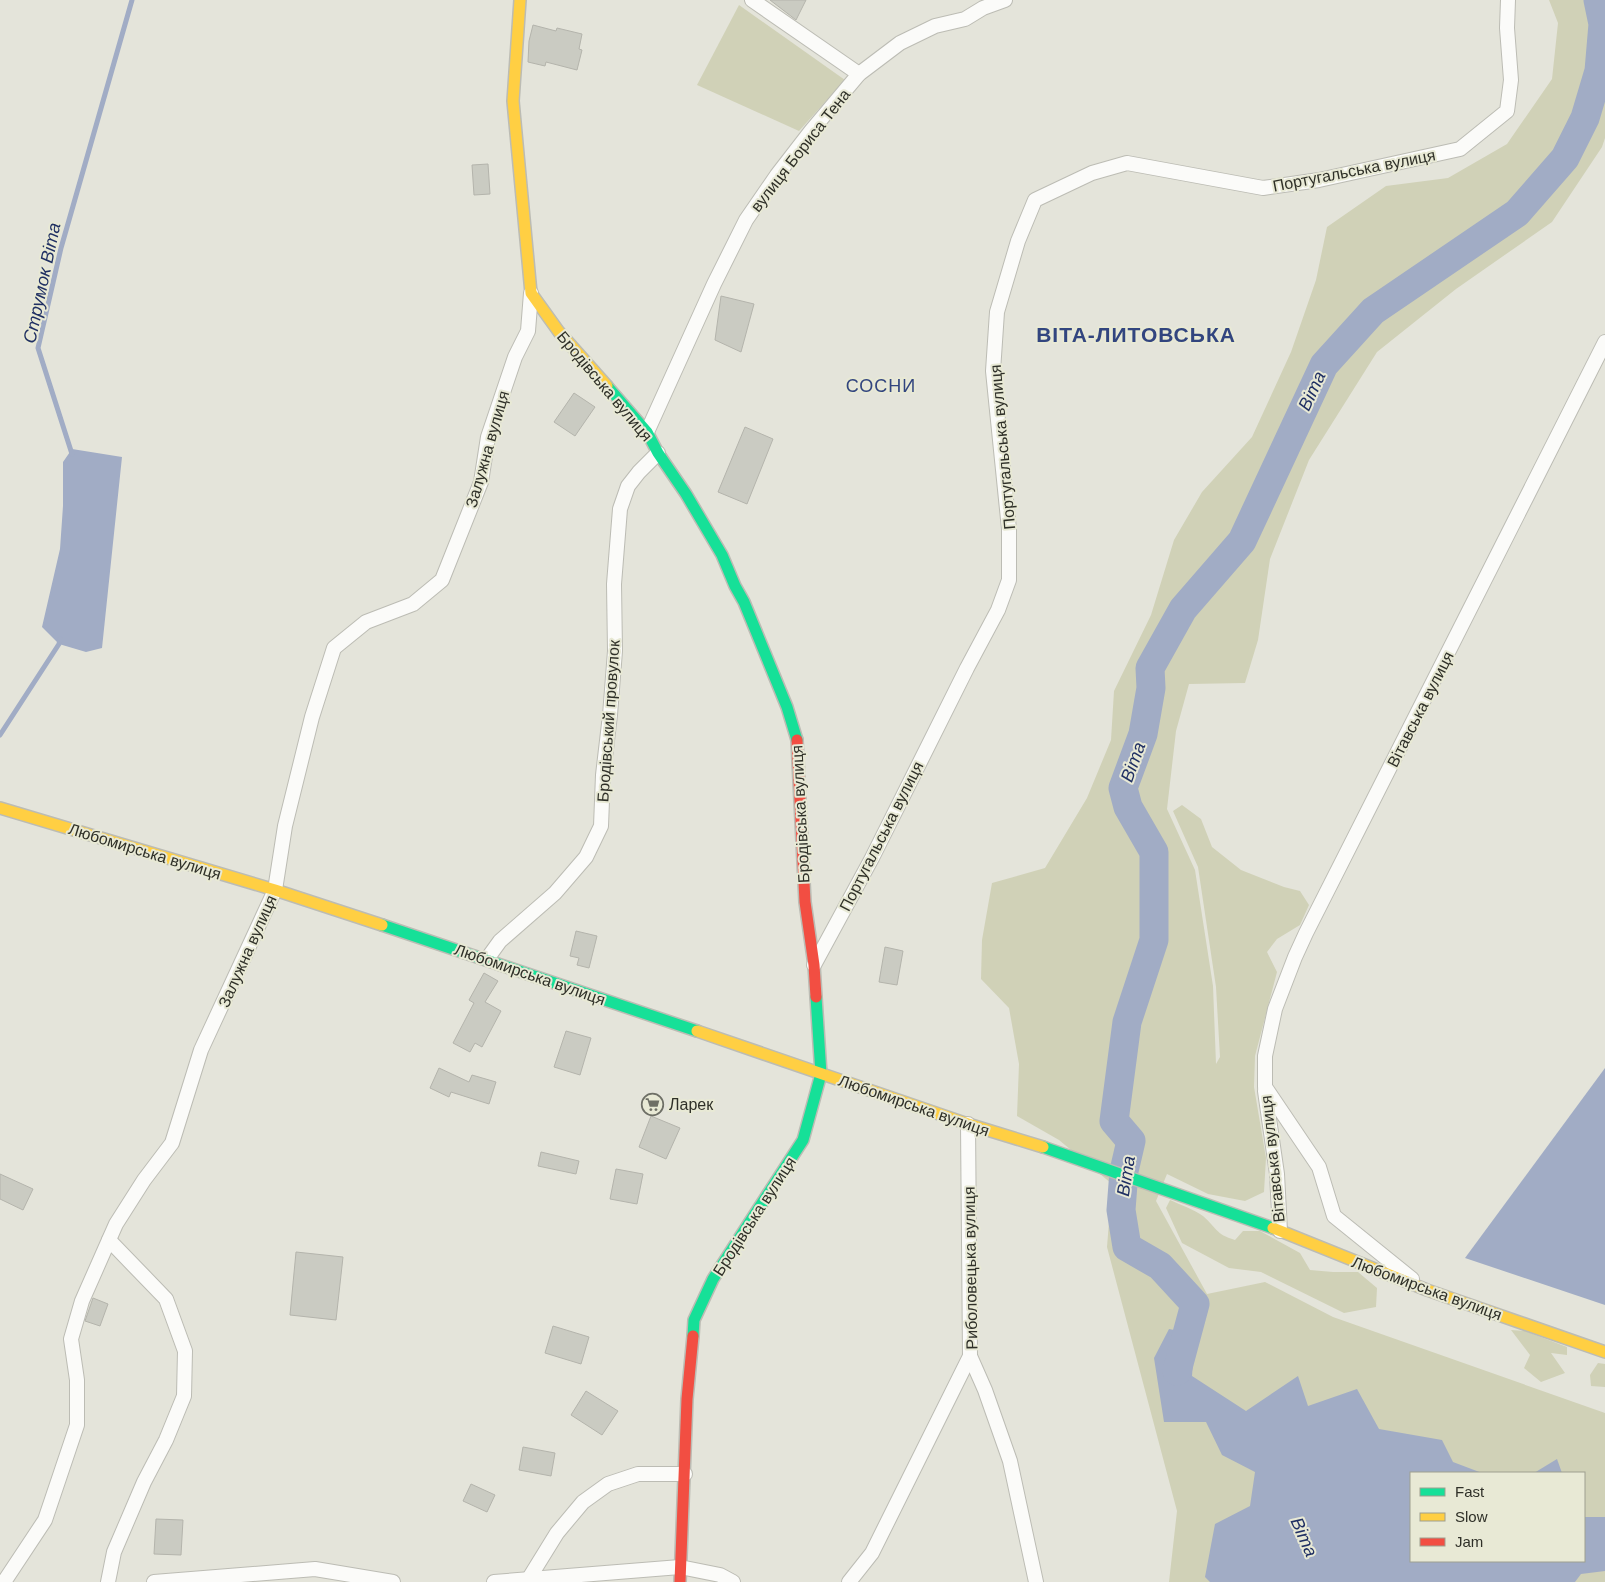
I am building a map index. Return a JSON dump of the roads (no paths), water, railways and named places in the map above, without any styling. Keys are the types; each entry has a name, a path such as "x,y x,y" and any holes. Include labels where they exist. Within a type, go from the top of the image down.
{"street":[{"name":"Бродівська вулиця","path":"520,0 513,101 531,292 559,332 647,432 658,453 686,494 722,556 744,602 787,707 798,745 805,902 814,965 821,1074 803,1140 713,1279 694,1320 687,1399 680,1582"},
{"path":"752,0 859,74"},
{"name":"вулиця Бориса Тена","path":"647,432 714,284 746,220 777,175 811,131 859,74 900,43 935,26 964,19 983,8 1005,0"},
{"name":"Португальська вулиця","path":"814,965 872,858 958,685 998,610 1010,580 1009,529 993,372 997,312 1018,240 1035,200 1092,173 1127,163 1263,188 1319,180 1460,149 1507,111 1511,80 1507,28 1508,0"},
{"name":"Залужна вулиця","path":"4,1582 45,1520 77,1425 77,1380 71,1339 82,1301 116,1224 126,1206 172,1143 201,1050 275,890 285,826 312,717 334,648 366,622 413,604 442,580 481,482 488,437 515,357 528,331 531,292"},
{"name":"Вітавська вулиця","path":"1280,1231 1277,1174 1265,1086 1265,1056 1275,1009 1295,957 1605,342"},
{"name":"Бродівський провулок","path":"487,959 500,941 555,893 586,857 601,826 603,776 615,651 614,584 620,509 628,486 658,453"},
{"name":"Любомирська вулиця","path":"0,808 275,890 487,959 968,1124 1057,1151 1251,1219 1427,1290 1605,1352"},
{"name":"Вітавська вулиця","path":"1265,1086 1319,1167 1334,1216 1427,1290"},
{"name":"Риболовецька вулиця","path":"968,1124 970,1356 985,1390 1010,1461 1036,1582"},
{"path":"108,1582 114,1552 127,1520 166,1440 184,1396 185,1351 166,1299 109,1240"},
{"path":"849,1582 872,1553 970,1356"},
{"path":"528,1580 557,1533 583,1502 608,1484 638,1474 685,1474"},
{"path":"494,1582 680,1566 720,1574 733,1582"},
{"path":"154,1582 315,1569 393,1582"}],"water":[{"path":"72,449 122,457 102,648 86,652 59,644 42,627 60,549 63,506 63,462"},
{"path":"1605,1068 1605,1305 1465,1258"},
{"path":"1169,1329 1195,1334 1192,1376 1246,1411 1298,1376 1308,1406 1357,1389 1379,1429 1442,1440 1453,1462 1479,1472 1410,1472 1410,1562 1585,1562 1585,1517 1605,1517 1605,1571 1581,1574 1575,1582 1210,1582 1205,1577 1215,1524 1250,1506 1255,1472 1222,1455 1206,1422 1164,1422 1154,1358"},
{"path":"1557,1459 1562,1472 1536,1472"}],"waterway":[{"name":"Струмок Віта","path":"72,454 38,348 61,248 132,0"},
{"name":"Віта","path":"1177,1371 1195,1304 1160,1266 1127,1247 1121,1210 1124,1171 1131,1141 1114,1121 1127,1022 1154,940 1154,852 1128,807 1123,788 1143,734 1151,688 1150,668 1183,609 1242,541 1324,365 1373,311 1517,213 1565,158 1585,118 1599,71 1603,24 1598,0"},
{"name":"Струмок Віта","path":"0,735 59,644 60,639"}],"place":[{"name":"Ларек","path":"653,1104"}],"district":[{"name":"ВІТА-ЛИТОВСЬКА","path":"1136,335"},
{"name":"СОСНИ","path":"881,386"}]}
